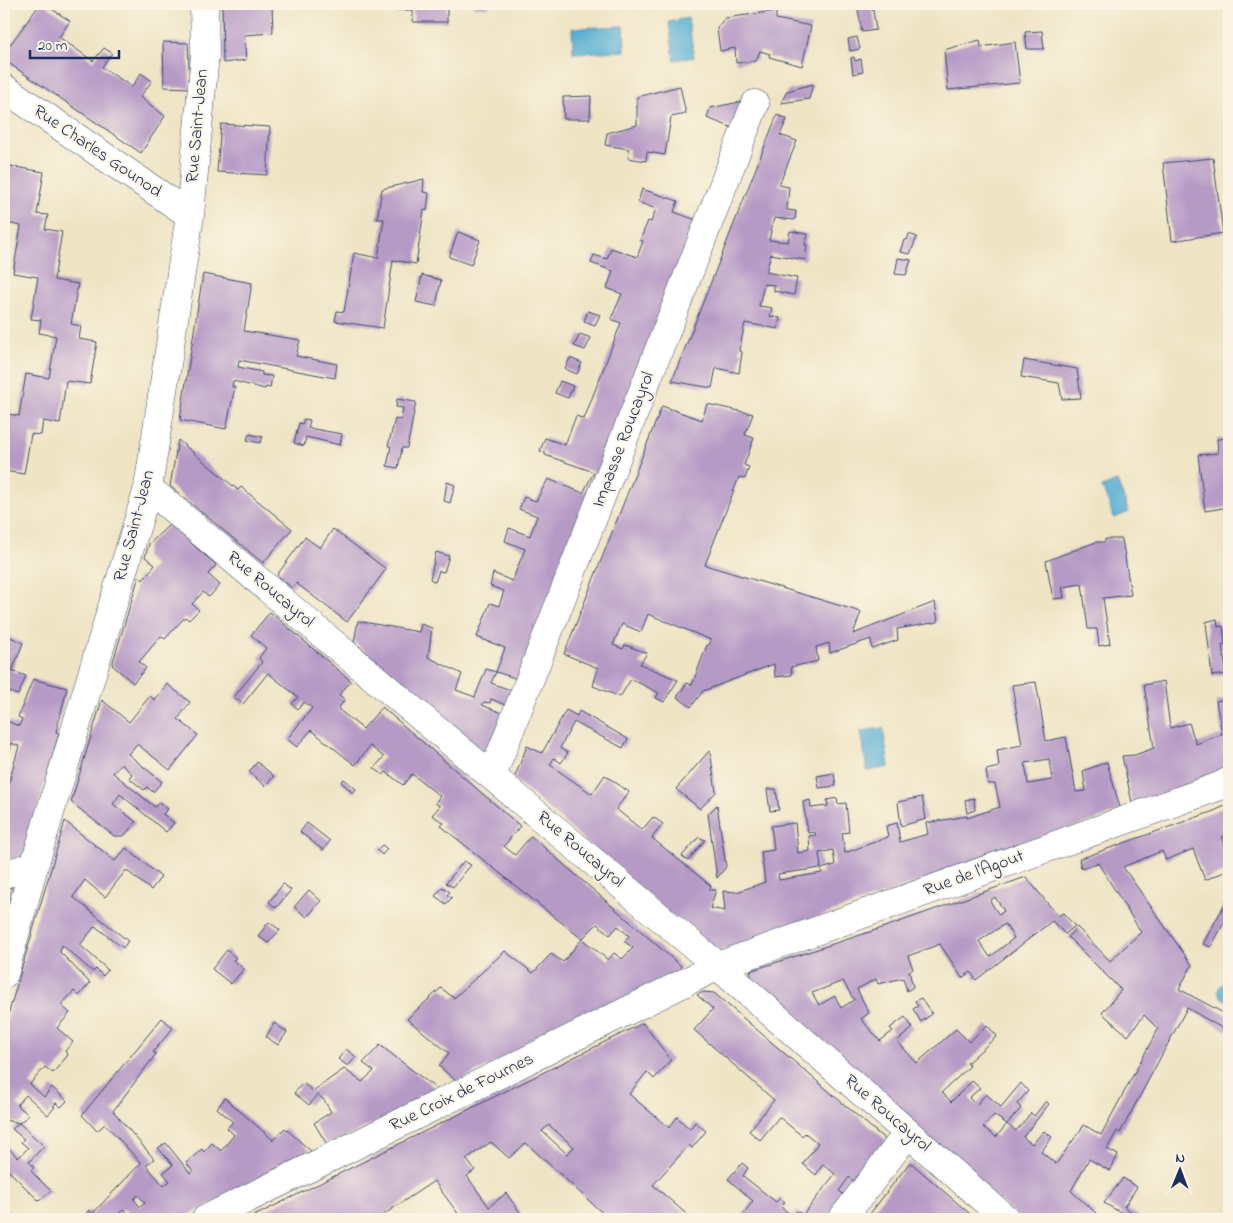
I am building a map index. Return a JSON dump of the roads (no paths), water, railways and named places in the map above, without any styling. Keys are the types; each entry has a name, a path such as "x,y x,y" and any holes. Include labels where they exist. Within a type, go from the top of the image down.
{"street":[{"name":"Rue Saint-Jean","path":"4,974 34,866 148,488 190,215 205,54 204,4"},
{"name":"Rue Charles Gounod","path":"4,88 190,215"},
{"name":"Impasse Roucayrol","path":"492,776 755,104"},
{"name":"Rue Roucayrol","path":"148,488 718,966 1006,1219"},
{"name":"Rue de l'Agout","path":"718,966 1210,789 1229,780"},
{"path":"4,874 34,866"},
{"name":"Rue Croix de Fournes","path":"206,1219 718,966"},
{"path":"842,1219 908,1133"}],"water":[{"path":"688,18 694,57 674,60 669,22"},
{"path":"624,26 625,51 573,53 572,28"},
{"path":"1117,481 1129,512 1114,518 1102,487"},
{"path":"883,728 889,767 867,771 861,731"},
{"path":"1229,981 1229,1002 1222,998 1218,991 1220,986"}]}
